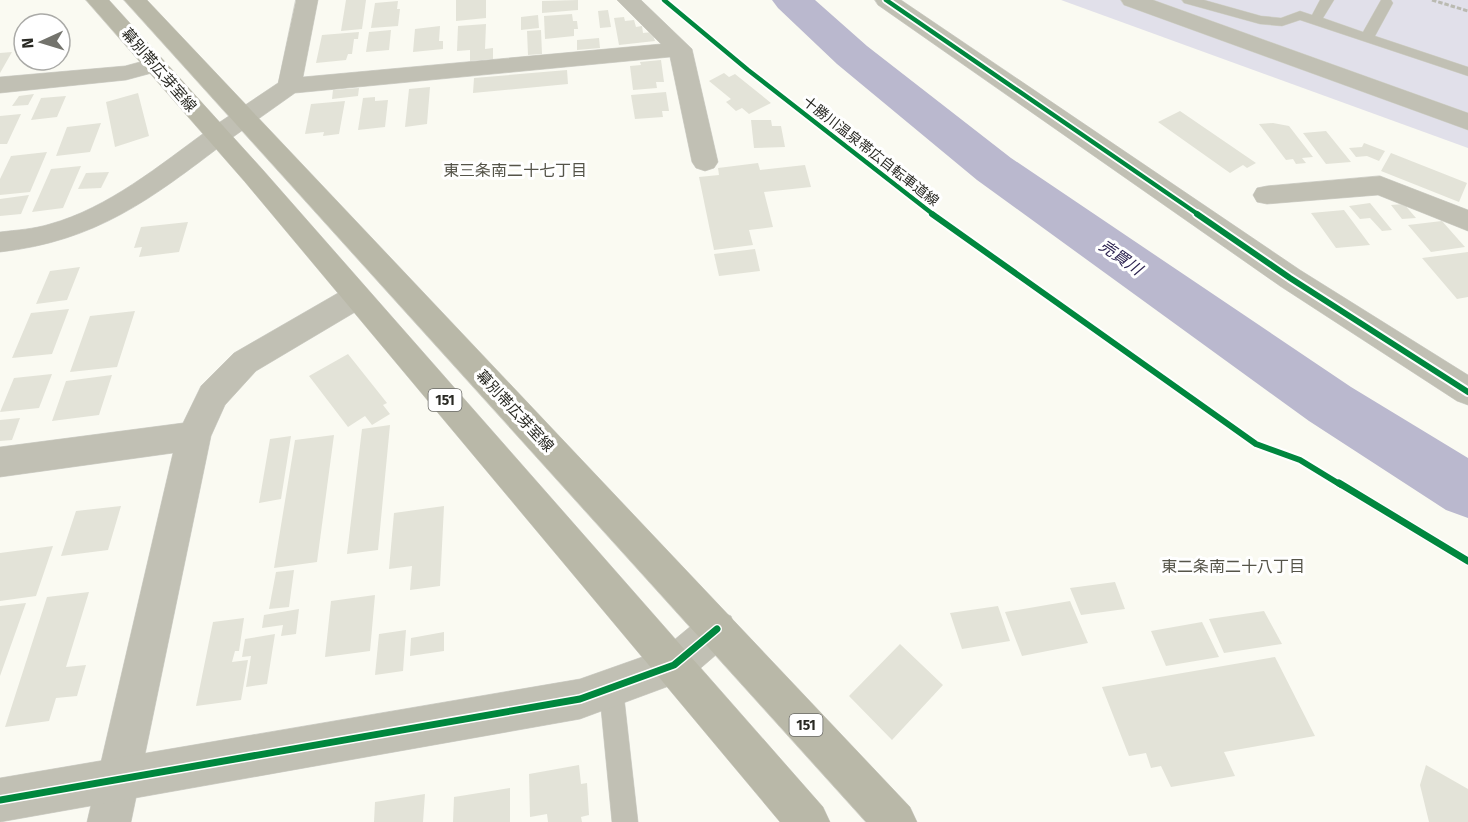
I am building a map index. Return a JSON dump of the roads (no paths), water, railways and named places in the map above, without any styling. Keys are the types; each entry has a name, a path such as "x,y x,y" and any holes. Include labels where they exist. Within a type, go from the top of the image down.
{"main road":[{"name":"幕別帯広芽室線","path":"97,0 808,822"},
{"name":"幕別帯広芽室線","path":"135,0 895,822"}],"street":[{"path":"289,86 308,0"},
{"path":"628,0 680,49 705,162"},
{"path":"886,0 1290,278 1468,392"},
{"path":"1132,0 1468,122"},
{"path":"0,242 56,233 101,213 171,171 289,86 680,49"},
{"path":"0,85 126,73 155,65"},
{"path":"1267,195 1380,185 1468,221"},
{"path":"109,822 194,436 213,396 245,362 356,297"},
{"path":"0,462 194,436"},
{"path":"0,800 580,699 674,665 717,629"}],"lane":[{"path":"1189,0 1260,20 1282,22 1300,15 1468,72"},
{"path":"1315,20 1328,0"},
{"path":"1367,38 1386,3"},
{"path":"611,688 625,822"}],"waterway":[{"name":"売買川","path":"792,0 852,55 994,169 1330,404 1468,490"}],"district":[{"name":"東三条南二十七丁目","path":"515,170"},
{"name":"東二条南二十八丁目","path":"1233,566"}]}
